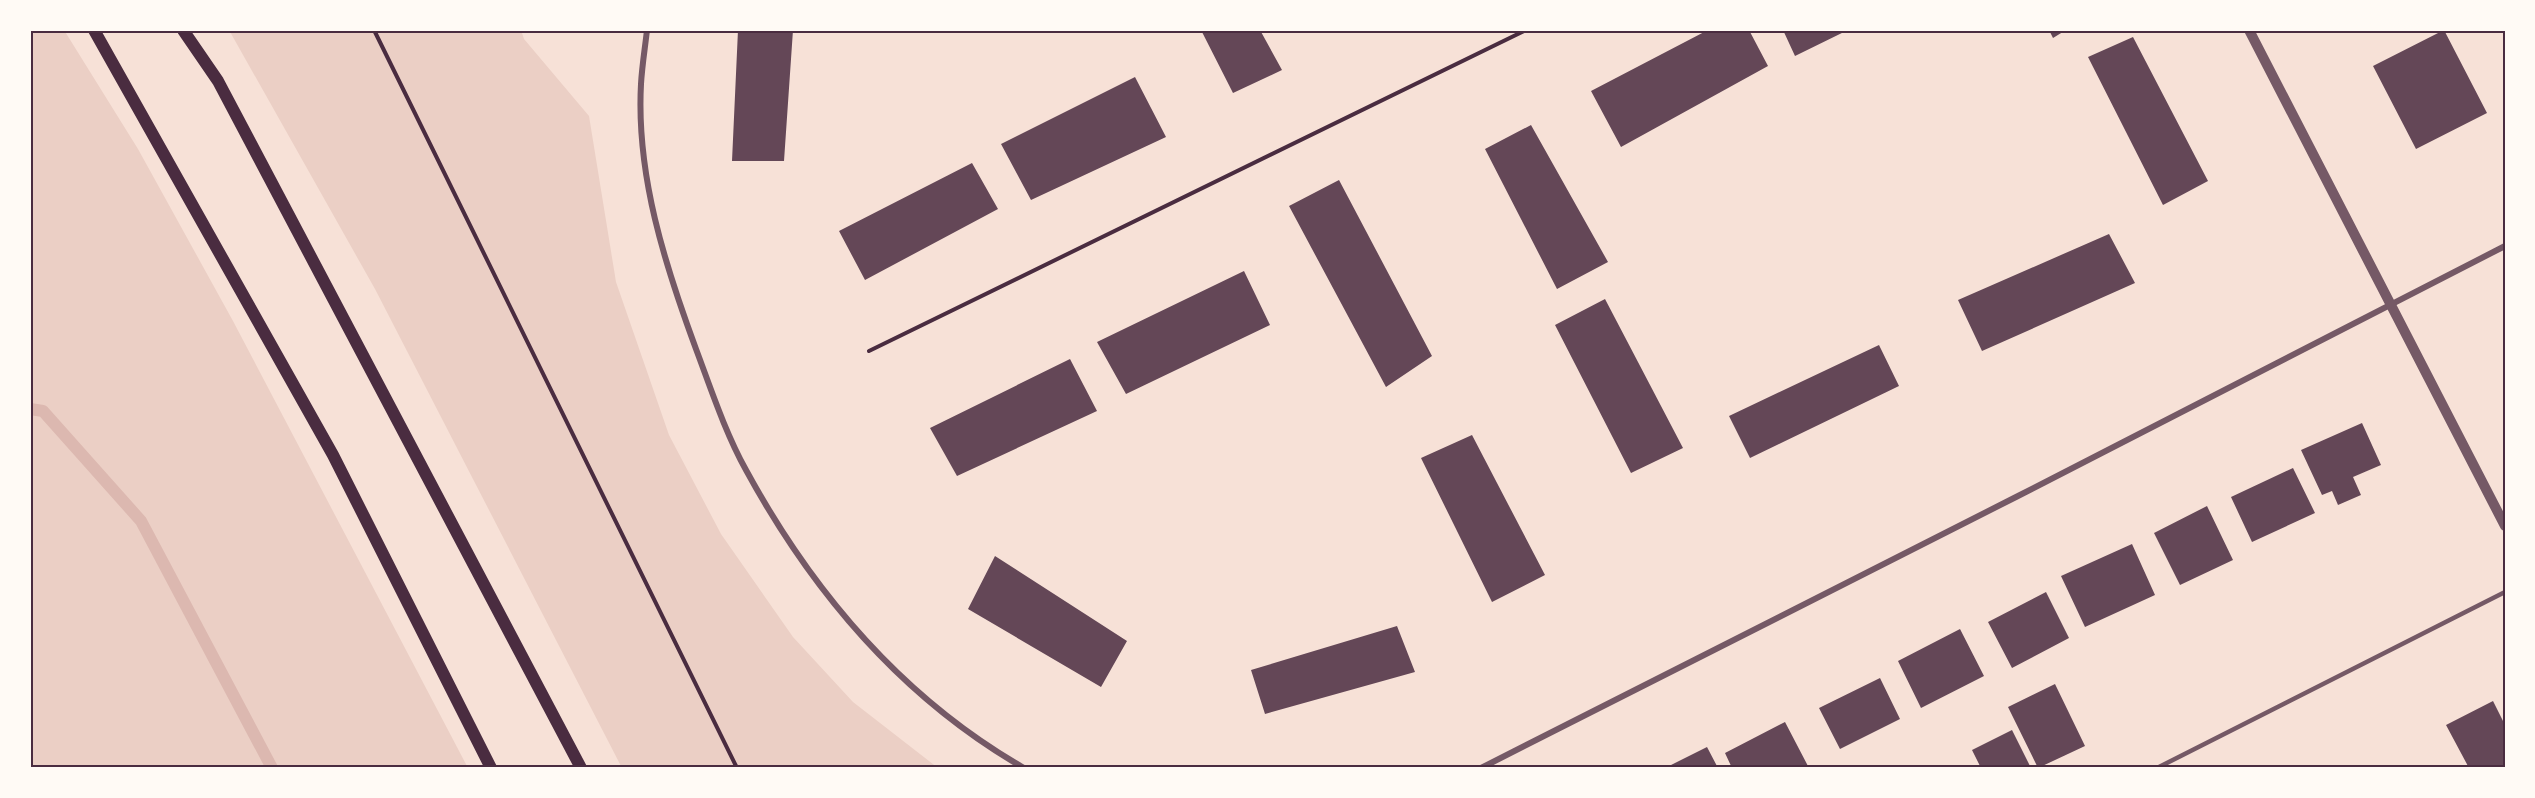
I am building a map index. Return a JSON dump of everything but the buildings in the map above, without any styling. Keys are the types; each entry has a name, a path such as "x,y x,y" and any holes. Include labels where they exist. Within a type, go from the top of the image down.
{"main road":[{"path":"94,30 333,455 491,768"},
{"path":"183,30 218,81 581,768"}],"street":[{"path":"647,30 641,85 643,156 656,228 711,390 745,469 784,535 832,604 880,658 931,705 963,730 1024,768"},
{"path":"2249,30 2505,526"},
{"path":"1481,768 2016,498 2505,246"}],"lane":[{"path":"2157,768 2505,592"}],"path":[{"path":"374,30 737,768"},
{"path":"869,351 1526,30"}],"shaded area":[{"path":"30,30 64,30 138,149 233,321 468,768 30,768"},
{"path":"229,30 521,30 524,39 589,116 616,282 669,435 721,534 793,637 853,702 938,768 622,768 375,289"}],"waterway":[{"path":"30,409 43,411 141,521 272,768"}]}
